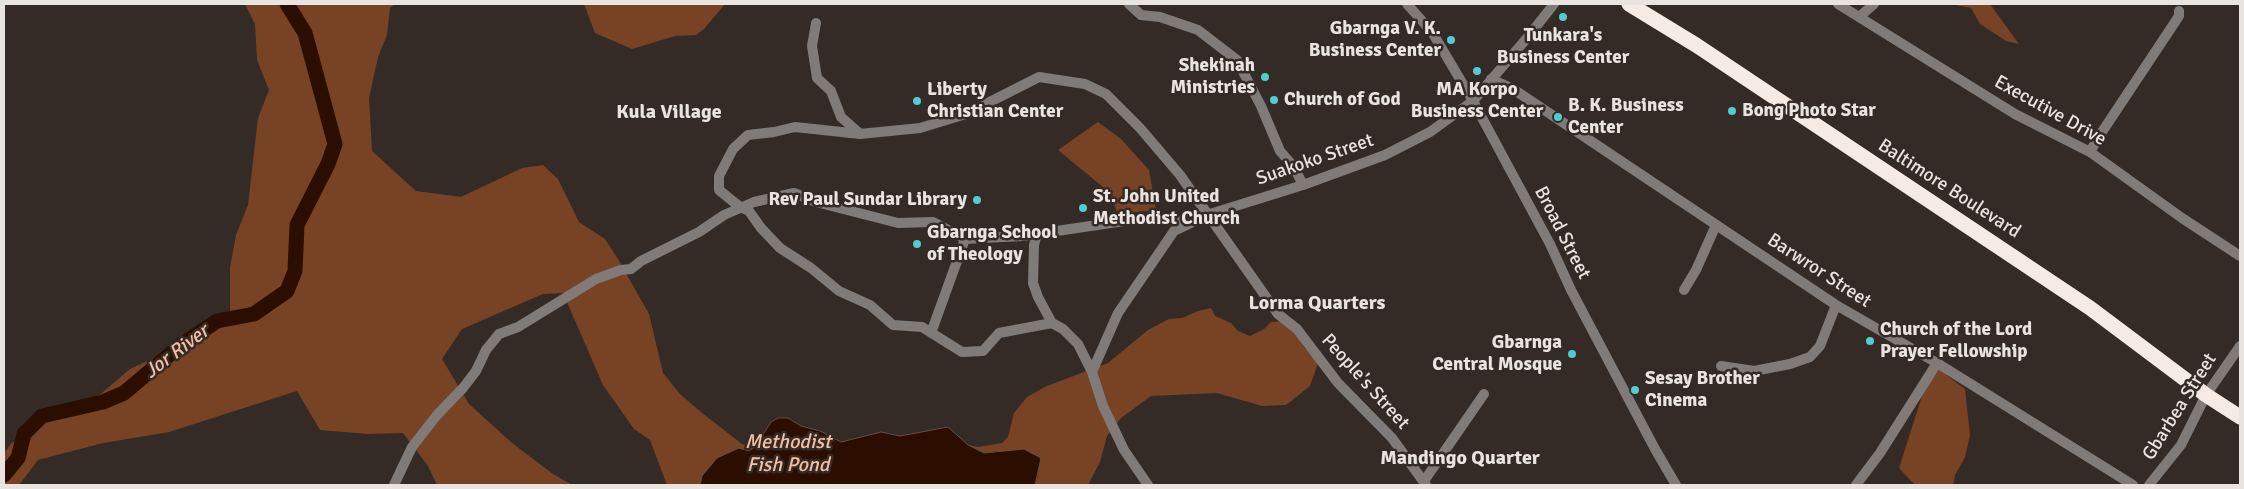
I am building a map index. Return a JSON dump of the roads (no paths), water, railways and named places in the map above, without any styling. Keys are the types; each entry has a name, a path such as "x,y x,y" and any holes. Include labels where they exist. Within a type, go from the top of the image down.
{"highway":[{"name":"Baltimore Boulevard","path":"1629,4 1696,45 2090,308 2206,395 2240,417"}],"street":[{"path":"1129,4 1141,15 1160,18 1198,30 1238,60 1261,106 1280,152 1294,167 1303,185"},
{"name":"Broad Street","path":"1408,4 1432,32 1473,101 1550,244 1571,290 1655,449 1676,485"},
{"name":"Suakoko Street","path":"1092,372 1118,313 1174,231 1210,214 1303,185 1385,155 1430,132 1473,101 1554,4"},
{"name":"Executive Drive","path":"1838,4 2016,114 2090,152 2182,218 2240,256"},
{"path":"1859,17 1874,4"},
{"path":"2090,152 2180,16 2179,11"},
{"path":"816,22 812,46 817,78 831,91 841,117 860,134"},
{"name":"People's Street","path":"740,207 719,190 719,176 733,149 748,135 795,127 860,134 920,128 966,114 1039,77 1085,84 1106,94 1140,128 1210,214 1278,314 1297,329 1338,383 1392,438 1425,483"},
{"name":"Barwror Street","path":"1491,78 1513,89 1836,305 1937,363 2133,485"},
{"path":"394,485 412,447 463,388 486,350 499,334 518,327 596,279 621,270 631,269 641,261 699,232 740,207 775,196 794,194 816,202 898,223 933,222 965,239 1037,234 1138,219 1192,221"},
{"path":"740,207 749,211 761,228 780,248 810,268 839,291 870,305 893,325 922,327 962,352 983,351 999,333 1052,323"},
{"path":"1684,290 1696,270 1716,225"},
{"path":"1037,234 1034,245 1033,283 1038,297 1052,323 1078,344 1092,372 1103,406 1124,450 1148,485"},
{"path":"931,333 965,239"},
{"path":"1722,366 1754,371 1790,364 1810,357 1820,346 1836,305"},
{"name":"Gbarbea Street","path":"2149,485 2180,445 2206,395 2240,346"},
{"path":"1856,485 1880,453 1937,363"},
{"path":"1425,483 1484,394"}],"water":[{"name":"Methodist Fish Pond","path":"778,418 788,418 801,426 820,431 841,442 881,432 900,436 948,427 968,445 984,453 1024,449 1041,458 1035,485 700,485 702,476 717,458 739,448 749,451 755,447 771,422"}],"waterway":[{"name":"Jor River","path":"4,475 18,458 24,434 42,416 103,402 124,393 181,345 217,321 254,314 287,291 295,271 297,225 328,164 335,144 305,33 287,4"}],"place":[{"name":"Tunkara's Business Center","path":"1563,17"},
{"name":"Gbarnga V. K. Business Center","path":"1451,40"},
{"name":"MA Korpo Business Center","path":"1477,71"},
{"name":"Shekinah Ministries","path":"1265,77"},
{"name":"Church of God","path":"1274,100"},
{"name":"Liberty Christian Center","path":"917,101"},
{"name":"Bong Photo Star","path":"1732,111"},
{"name":"B. K. Business Center","path":"1558,117"},
{"name":"Rev Paul Sundar Library","path":"977,200"},
{"name":"St. John United Methodist Church","path":"1083,208"},
{"name":"Gbarnga School of Theology","path":"917,244"},
{"name":"Church of the Lord Prayer Fellowship","path":"1870,341"},
{"name":"Gbarnga Central Mosque","path":"1572,354"},
{"name":"Sesay Brother Cinema","path":"1635,390"}],"district":[{"name":"Kula Village","path":"669,113"},
{"name":"Lorma Quarters","path":"1317,304"},
{"name":"Mandingo Quarter","path":"1460,459"}]}
